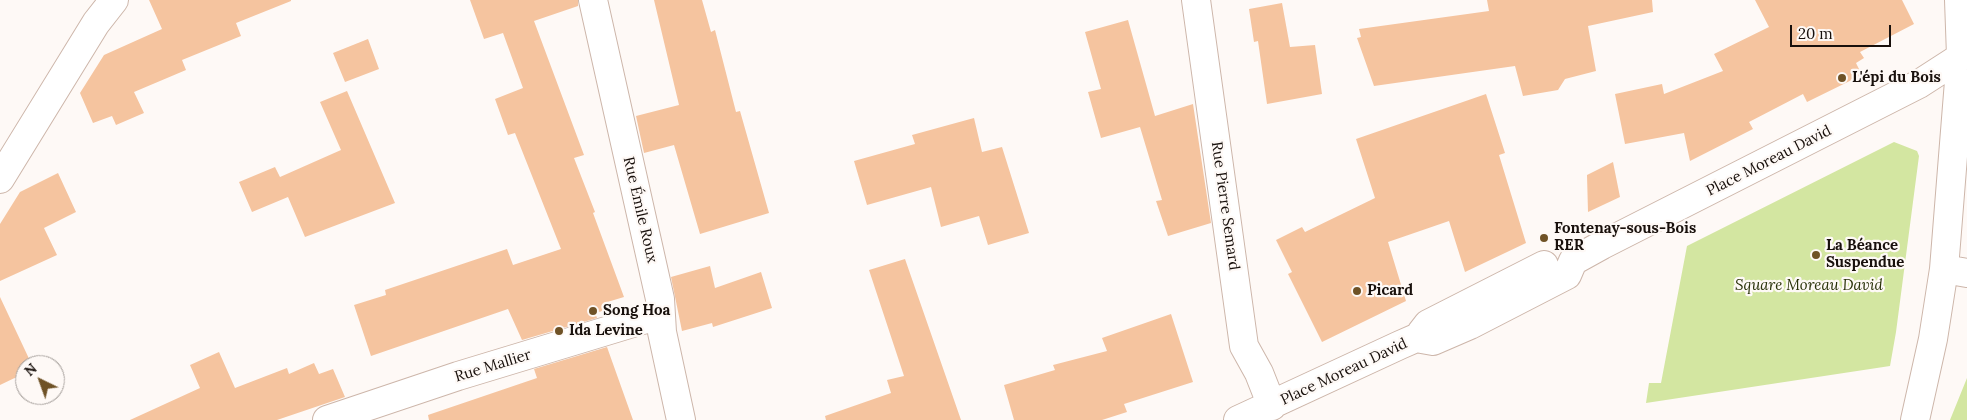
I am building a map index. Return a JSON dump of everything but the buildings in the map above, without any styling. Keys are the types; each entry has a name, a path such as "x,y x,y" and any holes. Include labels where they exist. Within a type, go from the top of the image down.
{"street":[{"path":"0,179 96,23 114,0"},
{"name":"Rue Émile Roux","path":"593,0 660,299 659,315 681,420"},
{"name":"Rue Pierre Semard","path":"1196,0 1244,346 1259,373 1272,406"},
{"path":"1915,420 1933,339 1956,271 1964,55 1959,0"},
{"name":"Place Moreau David","path":"1238,420 1272,406 1416,338 1433,341 1470,325 1567,275 1574,261 1919,84 1964,55"},
{"name":"Rue Mallier","path":"327,420 458,376 659,315"}],"green space":[{"name":"Square Moreau David","path":"1894,142 1917,151 1919,156 1890,366 1646,403 1649,383 1661,383 1687,246"},
{"path":"1967,378 1967,420 1950,420"}],"place":[{"name":"L'épi du Bois","path":"1842,78"},
{"name":"Fontenay-sous-Bois RER","path":"1544,238"},
{"name":"La Béance Suspendue","path":"1816,255"},
{"name":"Picard","path":"1357,291"},
{"name":"Song Hoa","path":"593,311"},
{"name":"Ida Levine","path":"559,331"}]}
